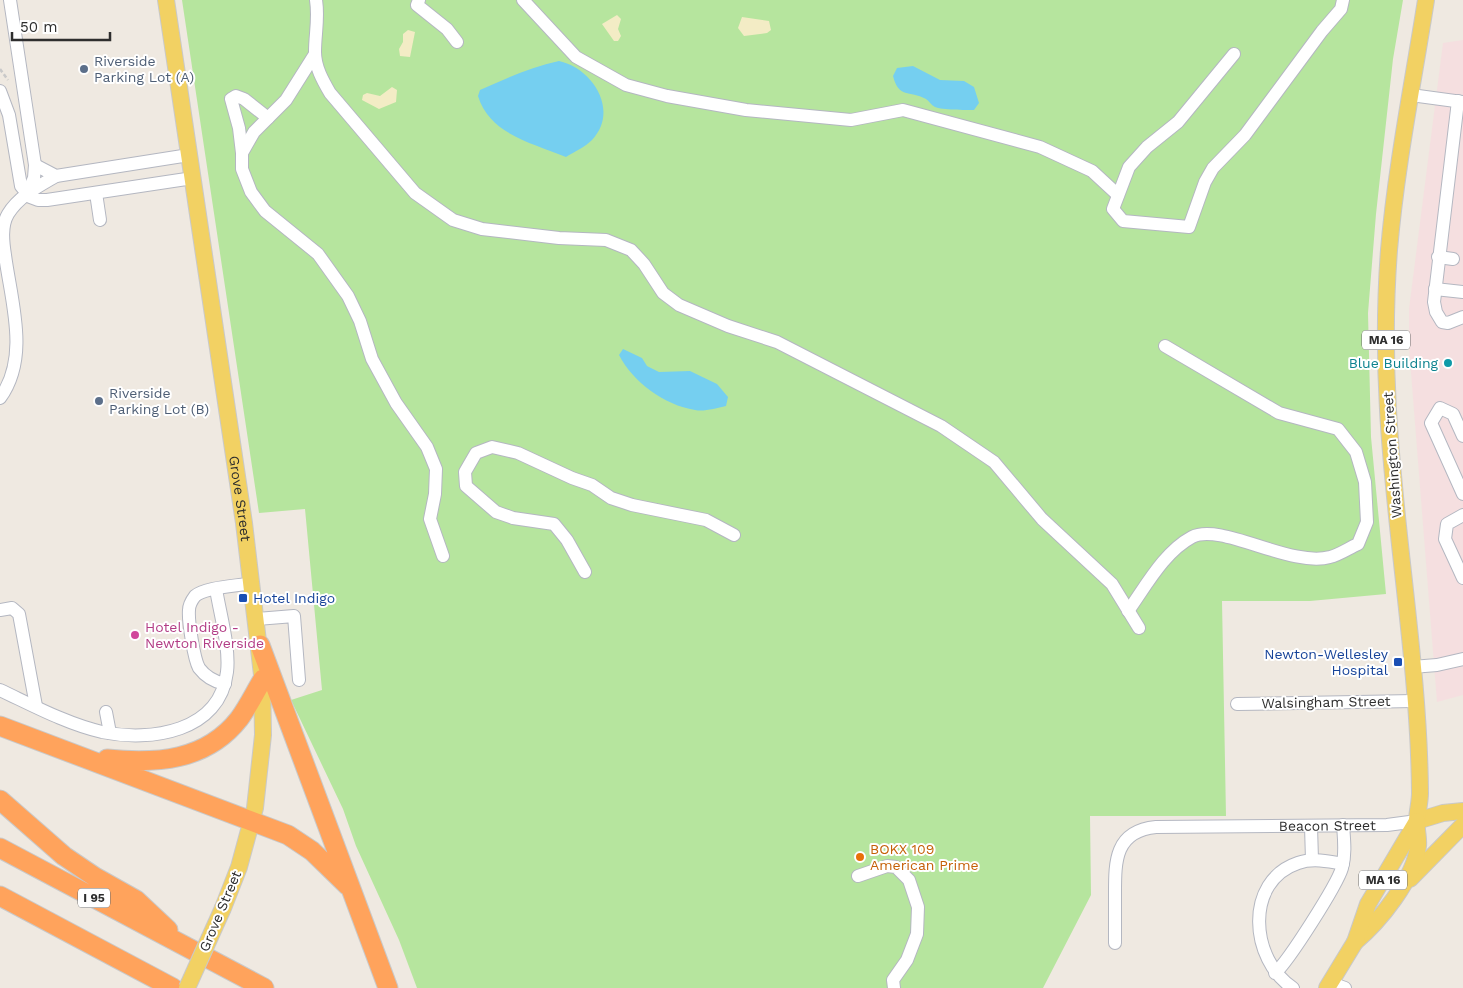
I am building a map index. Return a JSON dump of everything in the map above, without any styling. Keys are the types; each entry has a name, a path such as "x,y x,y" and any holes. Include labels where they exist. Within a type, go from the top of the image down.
{"highway":[{"path":"260,645 348,886 388,988"},
{"path":"80,756 153,761 196,752 216,741 232,727 241,716 263,679"},
{"path":"0,726 252,820 304,845 348,886"},
{"path":"0,800 64,856 136,900 188,948"},
{"name":"I 95","path":"0,848 264,988"},
{"path":"0,896 174,988"}],"main road":[{"name":"Grove Street","path":"166,0 252,583 263,679 262,756 252,820 239,868 187,988"},
{"name":"Washington Street","path":"1355,942 1383,916 1396,896 1418,849 1416,820 1420,796 1412,668 1394,496 1386,353 1390,249 1426,0"},
{"name":"Beacon Street","path":"1416,820 1443,813 1463,811"},
{"name":"Washington Street","path":"1334,986 1355,942 1365,910 1416,820"},
{"name":"Beacon Street","path":"1416,820 1447,826 1463,824"},
{"path":"1396,896 1430,857 1463,824"}],"street":[{"path":"0,398 11,376 17,343 4,247 4,226 9,213 26,194 34,178 35,165 10,0"},
{"path":"316,0 319,16 315,54 320,74 330,93 415,193 453,220 482,230 559,238 606,240 631,250 644,264 663,292 679,305 728,326 777,342 941,426 994,462 1042,519 1112,584 1139,628"},
{"path":"419,0 417,5 420,10 447,29 457,42"},
{"path":"523,0 576,57 626,85 667,96 746,110 842,119 879,116 903,110 1040,147 1092,171 1118,195"},
{"path":"1234,54 1178,122 1147,147 1129,166 1113,209 1123,221 1189,227 1205,182 1213,168 1245,135 1322,31 1341,9 1343,0"},
{"path":"242,153 254,132 286,100 315,54"},
{"path":"0,91 9,115 19,181 26,194 34,199 43,200 96,193 192,178"},
{"path":"1411,95 1460,102 1438,257 1435,307 1440,320 1448,323 1463,317"},
{"path":"268,118 244,99 236,96 231,99 239,128 242,169 245,177 251,192 265,211 318,254 348,296 360,321 372,359 396,403 427,447 436,469 435,494 430,519 443,556"},
{"path":"26,194 56,176 189,155"},
{"path":"35,165 56,176"},
{"path":"96,193 100,220"},
{"path":"1438,257 1453,259"},
{"path":"1435,289 1463,292"},
{"path":"1128,612 1175,549 1194,536 1221,534 1293,556 1329,558 1358,544 1367,522 1365,482 1356,452 1338,430 1279,413 1165,346"},
{"path":"1463,436 1453,414 1440,408 1431,423 1463,494"},
{"path":"585,572 567,540 554,524 513,518 496,512 466,486 465,472 476,453 492,447 518,453 572,478 592,485 612,498 632,505 706,520 734,535"},
{"path":"1463,515 1447,524 1444,539 1463,578"},
{"path":"225,684 214,681 199,668 189,616 189,606 194,598 202,592 252,583"},
{"path":"0,690 80,724 110,733 160,733 187,727 199,720 212,708 225,684 228,662 216,589"},
{"path":"0,610 12,608 19,614 36,706"},
{"path":"257,619 294,616 299,680"},
{"path":"1412,668 1445,664 1463,659"},
{"name":"Walsingham Street","path":"1238,704 1414,701"},
{"path":"106,712 110,733"},
{"name":"Beacon Street","path":"1116,943 1116,859 1120,848 1127,839 1141,830 1151,828 1387,824 1416,820"},
{"path":"1275,973 1288,959 1339,876 1343,864 1343,825"},
{"path":"1311,826 1312,860"},
{"path":"1288,987 1275,973 1264,955 1260,921 1263,898 1269,886 1284,870 1298,863 1312,860 1343,864"},
{"path":"858,876 887,866 896,868 909,880 918,907 917,934 907,960 893,980 894,988"}],"path":[{"path":"0,69 14,87"}],"shaded area":[{"path":"1463,40 1463,695 1437,702 1409,347 1409,309 1443,43"}],"green space":[{"path":"182,0 1403,0 1393,59 1376,214 1368,313 1371,437 1386,594 1310,601 1222,601 1226,816 1090,816 1091,895 1043,988 417,988 399,940 356,846 343,809 291,700 322,690 305,509 259,513"}],"sand":[{"path":"617,15 621,19 618,29 621,36 618,41 614,41 602,24"},
{"path":"742,17 769,21 771,30 767,33 744,36 738,28"},
{"path":"408,30 415,32 410,57 400,56 399,49 403,42 403,34"},
{"path":"392,87 397,90 396,102 379,109 362,100 363,95 367,93 380,96"}],"water":[{"path":"559,61 571,65 582,72 591,81 603,104 600,128 592,140 566,157 527,142 502,129 484,109 478,96 480,90 528,70"},
{"path":"913,66 940,80 964,81 974,87 979,103 974,110 943,109 935,107 920,96 905,93 898,88 893,76 897,68"},
{"path":"623,349 642,358 647,366 659,372 690,371 717,384 728,397 726,406 710,410 699,410 683,407 661,398 641,383 625,365 619,355"}],"place":[{"name":"Riverside Parking Lot (A)","path":"84,69"},
{"name":"Blue Building","path":"1448,363"},
{"name":"Riverside Parking Lot (B)","path":"99,401"},
{"name":"Hotel Indigo","path":"243,598"},
{"name":"Hotel Indigo - Newton Riverside","path":"135,635"},
{"name":"Newton-Wellesley Hospital","path":"1398,662"},
{"name":"BOKX 109 American Prime","path":"860,857"}]}
